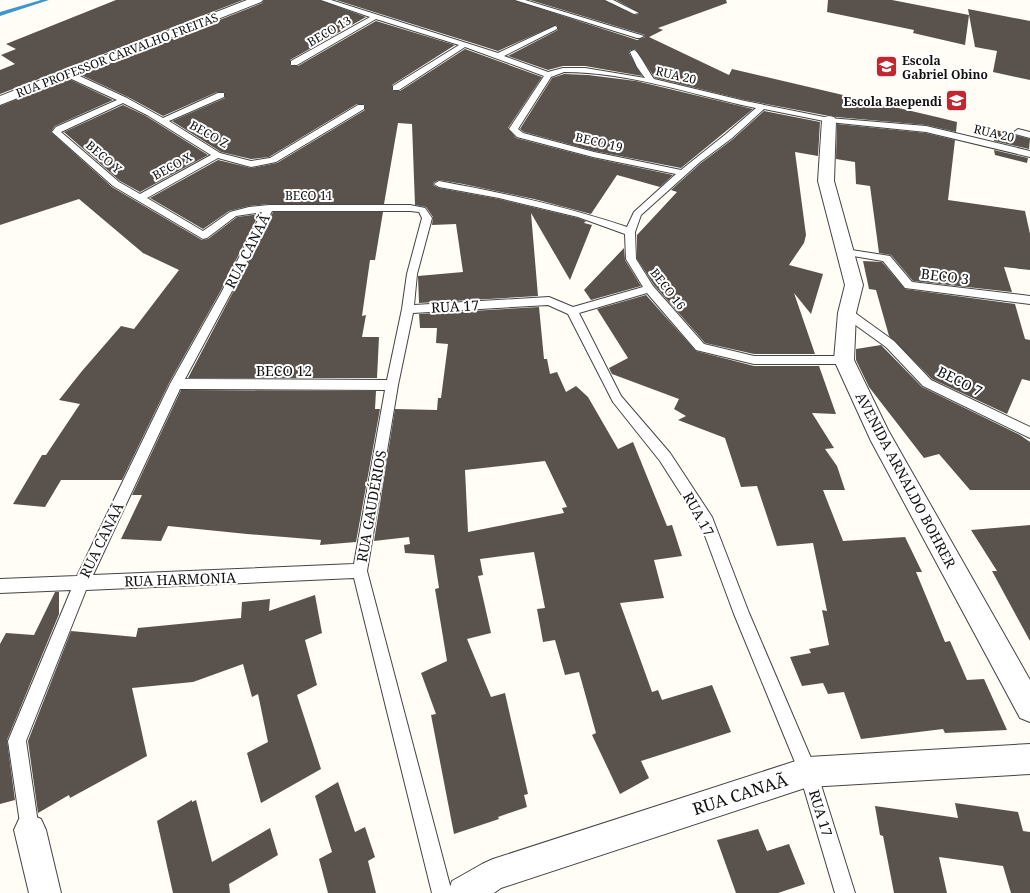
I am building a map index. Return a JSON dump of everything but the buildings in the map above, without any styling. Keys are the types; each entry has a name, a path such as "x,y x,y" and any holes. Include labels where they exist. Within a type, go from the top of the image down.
{"street":[{"name":"RUA PROFESSOR CARVALHO FREITAS","path":"0,101 257,0"},
{"name":"AVENIDA ARNALDO BOHRER","path":"830,120 826,181 854,285 847,313 844,360 879,435 1030,708"},
{"name":"RUA CANAÃ","path":"464,893 496,884 808,772 1030,759"},
{"name":"RUA CANAÃ","path":"30,830 45,893"}],"lane":[{"path":"324,0 498,56 548,76"},
{"path":"518,0 640,36"},
{"path":"608,0 636,13"},
{"name":"BECO 13","path":"294,63 375,17"},
{"path":"498,56 555,28"},
{"path":"396,88 464,45"},
{"path":"634,52 641,67 651,81"},
{"name":"RUA 20","path":"548,76 563,70 585,70 651,81 830,120 850,120 926,129 1030,154"},
{"name":"BECO Z","path":"68,74 124,100 163,121 217,155 251,164 273,160 361,107"},
{"name":"BECO 19","path":"548,76 513,129 520,134 593,154 682,173"},
{"path":"163,121 220,95"},
{"name":"BECO Y","path":"124,100 59,129 56,132 116,184 203,236"},
{"name":"BECO 16","path":"763,106 729,136 697,160 637,214 630,232 631,259 649,290 700,347 754,360 844,360"},
{"path":"1018,132 1030,134"},
{"name":"BECO X","path":"140,198 217,155"},
{"path":"439,184 499,195 574,213 630,232"},
{"name":"BECO 11","path":"203,236 233,214 249,210 269,208 410,208 422,210"},
{"name":"RUA CANAÃ","path":"30,830 17,741 80,584 176,384 226,293 269,208"},
{"name":"RUA GAUDÉRIOS","path":"422,210 427,218 412,274 408,309 392,385 360,571 442,893"},
{"name":"BECO 3","path":"845,252 886,258 910,285 1030,300"},
{"path":"572,311 649,290"},
{"name":"RUA 17","path":"408,309 549,301 572,311 617,399 665,457 707,522 742,614 808,772 845,893"},
{"name":"BECO 7","path":"847,313 890,344 927,383 1030,433"},
{"name":"BECO 12","path":"176,384 392,385"},
{"name":"RUA HARMONIA","path":"0,586 80,584 360,571"}],"waterway":[{"path":"0,14 46,0"}],"place":[{"name":"Escola Gabriel Obino","path":"886,67"},
{"name":"Escola Baependi","path":"957,101"}]}
